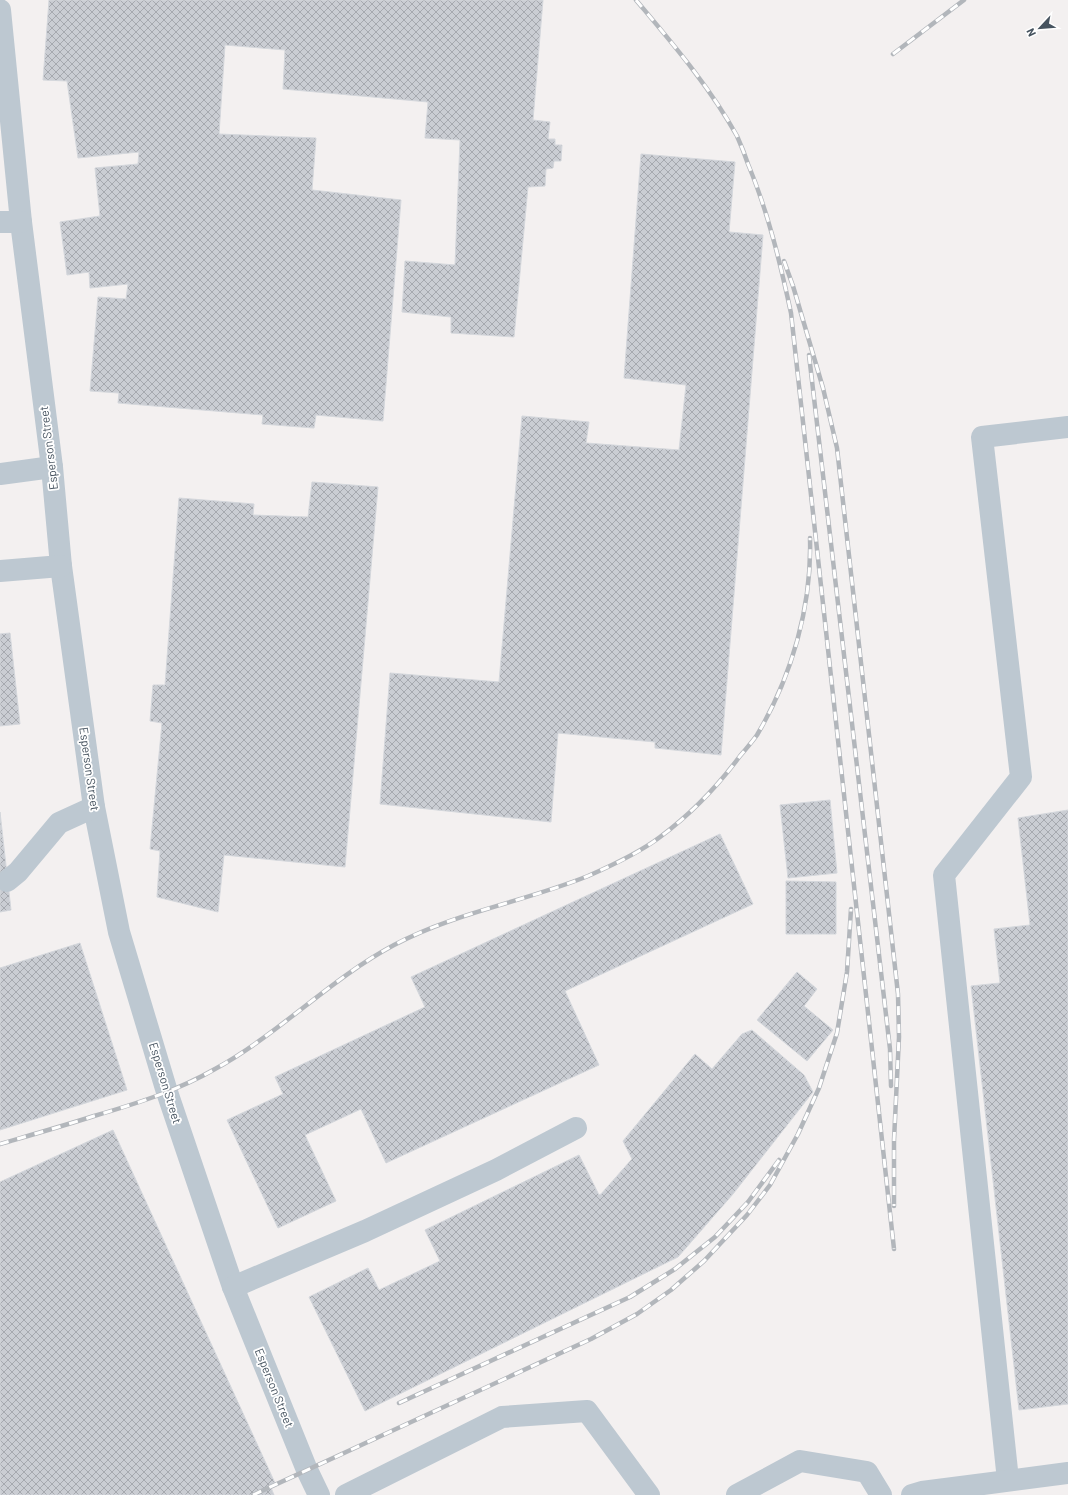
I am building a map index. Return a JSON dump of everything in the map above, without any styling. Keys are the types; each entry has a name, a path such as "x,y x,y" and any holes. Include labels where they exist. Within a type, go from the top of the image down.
{"street":[{"name":"Esperson Street","path":"0,10 11,222 52,467 61,566 94,807 119,932 167,1092 233,1287 307,1470 320,1495"},
{"path":"1008,1480 944,875 1021,777 982,437 1068,426"},
{"path":"0,474 52,467"},
{"path":"0,571 61,566"},
{"path":"8,881 18,872 59,824 94,807"},
{"path":"233,1287 386,1221 496,1170 576,1128"},
{"path":"346,1495 502,1417 587,1411 649,1495"},
{"path":"736,1495 800,1461 867,1472 881,1495"},
{"path":"912,1495 922,1492 1068,1473"}],"building":[{"path":"49,0 543,0 533,120 550,122 548,139 555,139 555,145 562,145 561,161 554,161 553,168 546,169 545,186 528,187 514,337 451,333 451,317 402,312 405,261 455,265 460,140 425,138 428,102 283,89 285,50 225,45 219,134 316,138 312,190 401,200 383,421 316,415 314,428 262,424 263,415 118,403 119,393 90,391 98,297 126,299 128,284 90,288 89,272 67,275 60,222 100,216 95,168 138,164 139,152 78,158 67,81 43,80"},
{"path":"641,154 735,162 729,232 763,235 721,755 655,748 655,742 558,733 551,822 380,804 390,673 499,682 522,416 589,422 586,443 679,450 686,385 624,378"},
{"path":"312,482 378,487 345,867 224,855 218,912 157,897 160,851 150,849 162,723 150,721 153,685 165,685 179,498 254,504 253,515 308,517"},
{"path":"10,633 20,724 0,726 0,634"},
{"path":"830,800 837,873 788,878 780,805"},
{"path":"1068,810 1068,1404 1019,1410 971,986 1000,983 994,929 1030,925 1018,818"},
{"path":"0,812 11,910 0,912"},
{"path":"720,834 753,904 565,991 599,1065 386,1163 361,1109 305,1135 336,1201 278,1228 227,1120 283,1094 275,1077 425,1007 411,977"},
{"path":"786,881 836,882 836,934 786,934"},
{"path":"80,943 127,1090 0,1130 0,968"},
{"path":"797,972 817,989 804,1006 833,1030 807,1061 757,1020"},
{"path":"752,1030 804,1075 813,1092 733,1194 678,1257 365,1411 309,1297 368,1268 379,1290 440,1261 425,1230 579,1155 599,1195 601,1194 632,1159 623,1141 695,1054 712,1069 742,1034"},
{"path":"113,1130 275,1483 270,1485 274,1495 0,1495 0,1182"}],"railway":[{"path":"636,0 703,83 737,136 762,200 778,256 791,313 894,1249"},
{"path":"893,54 964,0"},
{"path":"784,261 793,286 823,388 837,448 898,994 899,1037 894,1140 894,1206"},
{"path":"809,355 890,1049 891,1086"},
{"path":"0,1144 125,1107 186,1084 215,1069 261,1040 348,974 394,945 441,924 588,876 616,863 652,843 703,800 757,735 769,712 790,665 803,615 810,564 810,538"},
{"path":"253,1495 591,1339 637,1314 671,1290 704,1261 747,1215 770,1185 798,1134 819,1088 837,1033 847,972 851,909"},
{"path":"399,1403 630,1297 675,1269 715,1237 748,1202 779,1160"}]}
